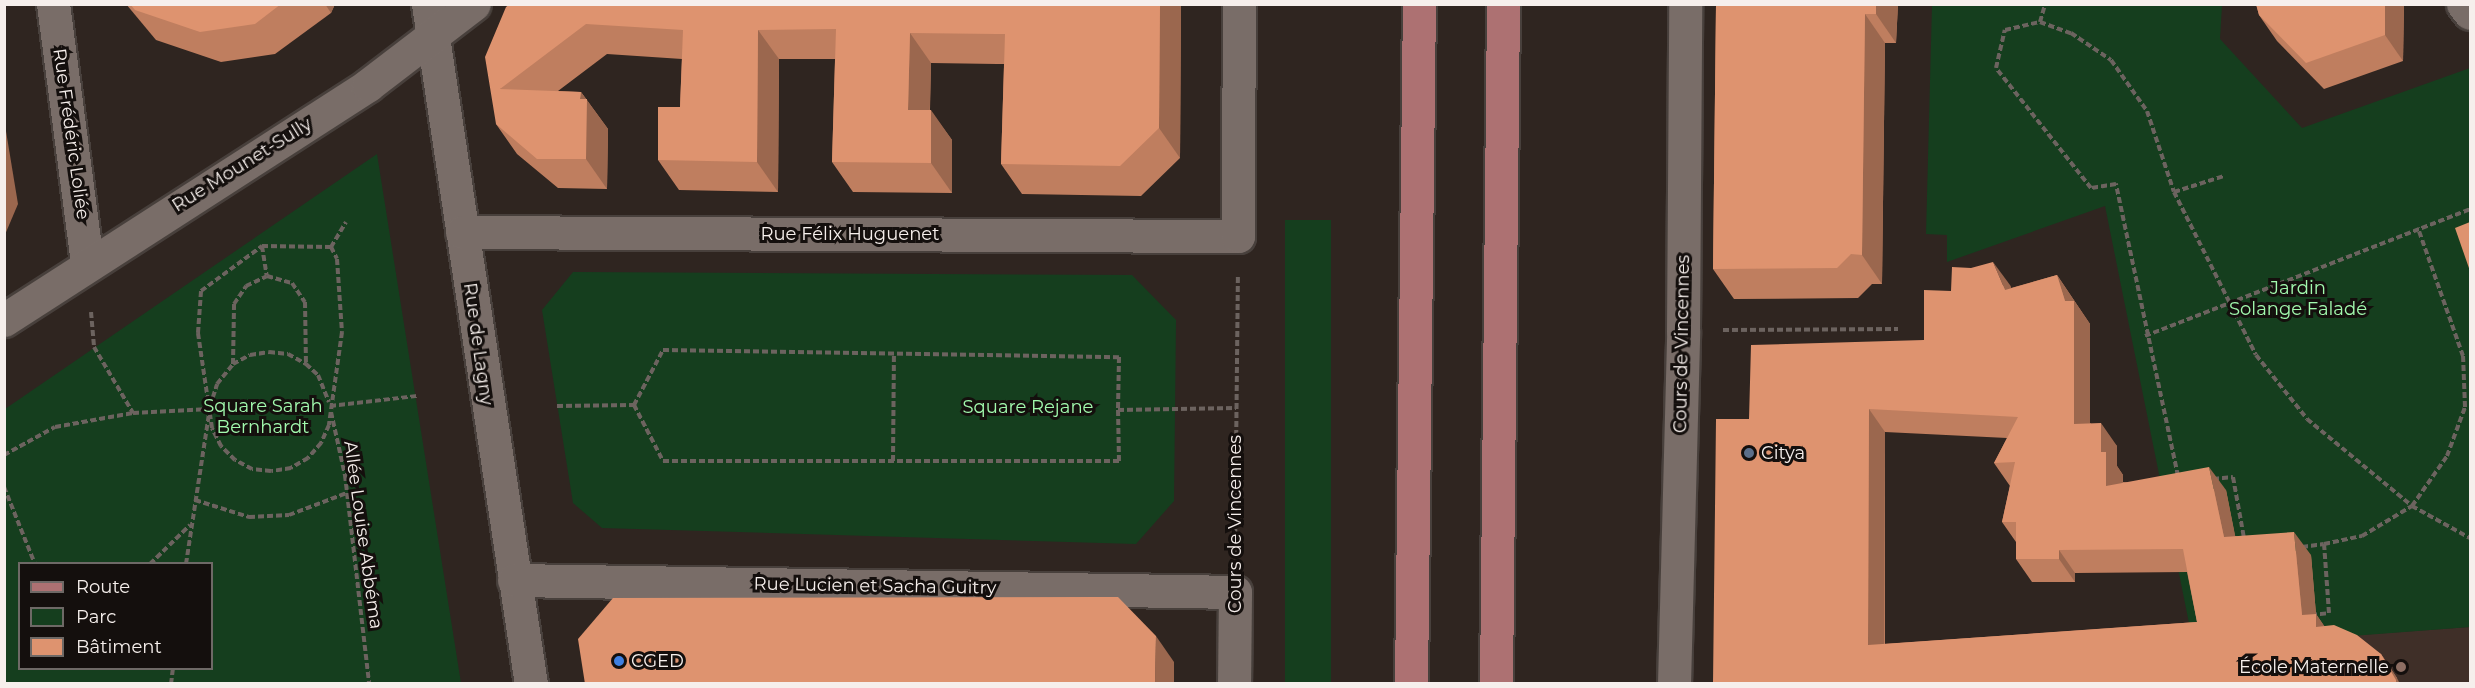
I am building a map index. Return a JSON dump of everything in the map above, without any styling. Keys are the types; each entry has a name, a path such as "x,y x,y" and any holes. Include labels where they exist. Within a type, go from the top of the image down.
{"main road":[{"path":"1410,684 1419,4"},
{"path":"1496,684 1503,4"}],"street":[{"name":"Rue Frédéric Loliée","path":"53,4 87,264"},
{"name":"Rue Mounet-Sully","path":"4,320 87,264 368,85 430,19 474,4"},
{"path":"1238,236 1239,4"},
{"name":"Cours de Vincennes","path":"1674,684 1683,331 1685,4"},
{"path":"2463,4 2470,13"},
{"name":"Rue de Lagny","path":"430,19 531,684"},
{"name":"Rue Félix Huguenet","path":"462,232 1238,236"},
{"name":"Rue Lucien et Sacha Guitry","path":"514,580 1235,592"},
{"name":"Cours de Vincennes","path":"1234,684 1235,592"}],"path":[{"path":"2040,22 2046,4"},
{"path":"2180,484 2145,336 2116,184 2091,188 1996,68 2005,30 2040,22 2072,33 2111,60 2147,111 2174,192 2227,302 2256,355 2307,419 2412,506 2470,538"},
{"path":"2174,192 2224,176"},
{"path":"2145,336 2227,302 2470,209"},
{"path":"331,248 346,222"},
{"path":"2291,548 2362,536 2412,506 2447,456 2464,407 2463,356 2418,228"},
{"name":"Cours de Vincennes","path":"1235,592 1238,236"},
{"path":"262,246 331,248 337,259 342,332 328,425 321,443 308,458 291,468 271,471 252,469 235,460 221,446 212,428 198,333 201,291 262,246"},
{"path":"262,246 267,276"},
{"path":"233,364 234,304 246,286 267,276 292,283 304,303 306,364"},
{"path":"1723,330 1898,329"},
{"path":"94,346 133,413"},
{"path":"663,350 1119,357 1119,461 663,461 634,405 663,350"},
{"path":"186,562 190,525 210,409 216,384 233,364 250,355 269,352 288,354 306,364 318,375 330,406"},
{"path":"893,461 894,354"},
{"path":"330,406 417,396"},
{"path":"557,406 634,405"},
{"name":"Allée Louise Abbéma","path":"330,406 347,493 369,684"},
{"path":"1118,410 1236,408"},
{"path":"4,455 55,428 133,413 210,409"},
{"path":"2201,481 2233,477 2244,542"},
{"path":"4,487 34,562"},
{"path":"195,500 249,517 279,515 347,493"},
{"path":"152,562 190,525"},
{"path":"2305,615 2329,613 2324,544"}],"shaded area":[{"name":"École Maternelle","path":"2470,627 2470,683 2333,683 2332,637"}],"green space":[{"name":"Jardin Solange Faladé","path":"1932,5 2222,5 2220,39 2302,128 2470,68 2470,627 2194,648 2105,206 1947,262 1947,235 1926,234"},
{"name":"Square Sarah Bernhardt","path":"377,154 461,683 5,683 5,409"},
{"path":"1285,220 1331,220 1331,683 1285,683"},
{"name":"Square Rejane","path":"573,272 1132,275 1176,320 1174,501 1136,544 602,528 573,503 542,310"}],"building":[{"path":"130,4 281,4 255,24 200,32 135,10"},
{"path":"510,4 1160,4 1159,128 1120,166 1001,164 1005,34 910,33 908,110 931,110 931,163 832,162 836,29 758,30 757,162 658,160 658,107 680,107 683,30 586,24 500,89 581,92 580,99 587,99 586,159 537,159 496,124 485,57 506,7"},
{"path":"1716,4 1876,4 1876,14 1865,14 1862,255 1851,254 1837,268 1713,269"},
{"path":"2256,4 2385,4 2385,35 2306,63 2259,15"},
{"path":"2470,222 2470,271 2455,228"},
{"path":"1993,262 2005,290 2057,275 2065,301 2074,301 2074,424 2101,423 2101,452 2106,452 2106,486 2209,467 2224,537 2294,532 2302,615 2316,614 2316,627 2334,625 2357,635 2381,654 2396,684 1713,684 1716,419 1749,419 1751,345 1924,340 1924,290 1951,291 1952,267 1971,268","holes":["1869,409 2018,417 1994,463 2015,462 2002,522 2016,522 2016,559 2059,559 2059,550 2183,549 2197,622 1868,645"]},
{"path":"1118,597 1156,636 1155,684 585,684 578,639 613,598"}],"place":[{"name":"Citya","path":"1749,453"},
{"name":"CGED","path":"619,661"},
{"name":"École Maternelle","path":"2401,667"}]}
